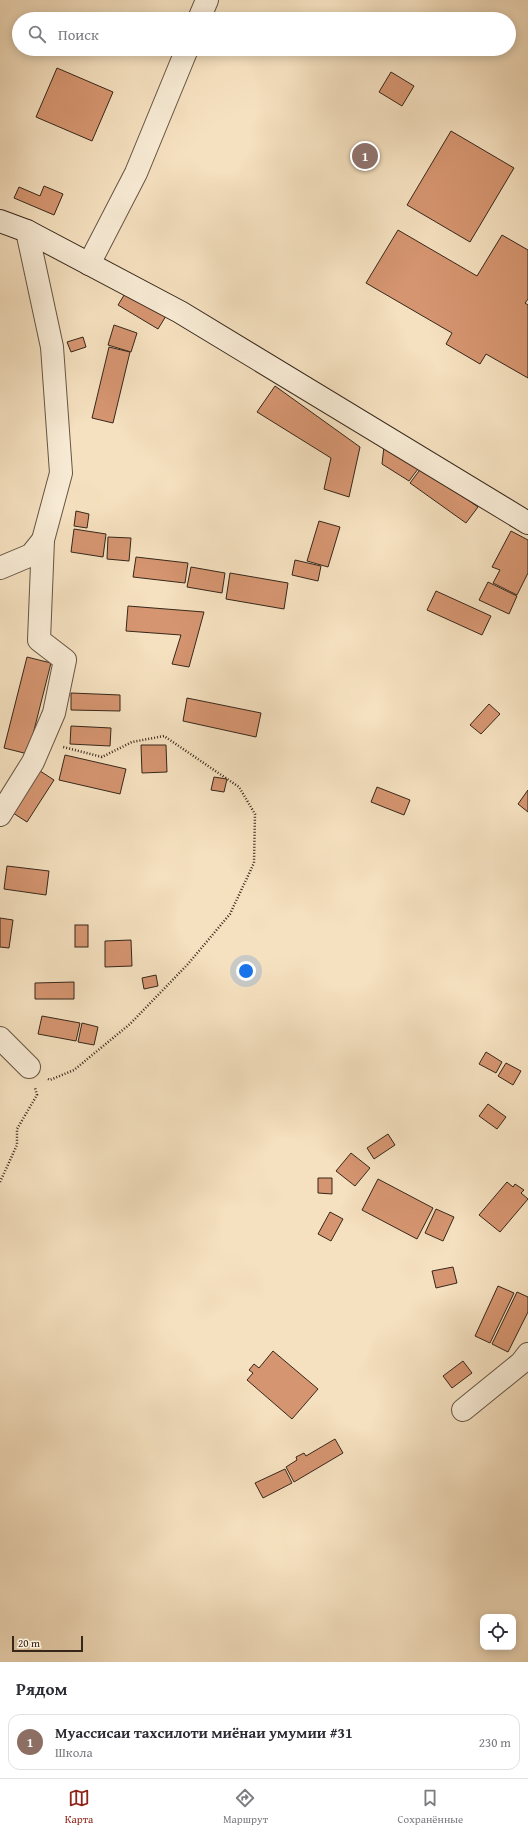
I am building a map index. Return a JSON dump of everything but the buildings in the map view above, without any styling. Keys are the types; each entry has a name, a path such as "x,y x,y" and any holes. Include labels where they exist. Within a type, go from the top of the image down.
{"street":[{"path":"202,12 207,0"},
{"path":"89,264 136,173 184,56"},
{"path":"0,221 27,232 180,312 528,523"},
{"path":"0,815 33,762 54,713 65,660 39,640 43,540 62,473 52,347 27,232"},
{"path":"0,568 31,555 43,540"},
{"path":"0,1038 29,1067"},
{"path":"463,1410 521,1363 528,1354"}],"path":[{"path":"29,1067 50,1080 74,1070 130,1024 188,964 230,914 254,863 255,814 239,787 164,736 132,742 102,756 63,748 54,713"},
{"path":"0,1182 17,1145 17,1129 37,1095 29,1067"}],"place":[{"name":"Муассисаи тахсилоти миёнаи умумии #31","path":"365,156"}]}
